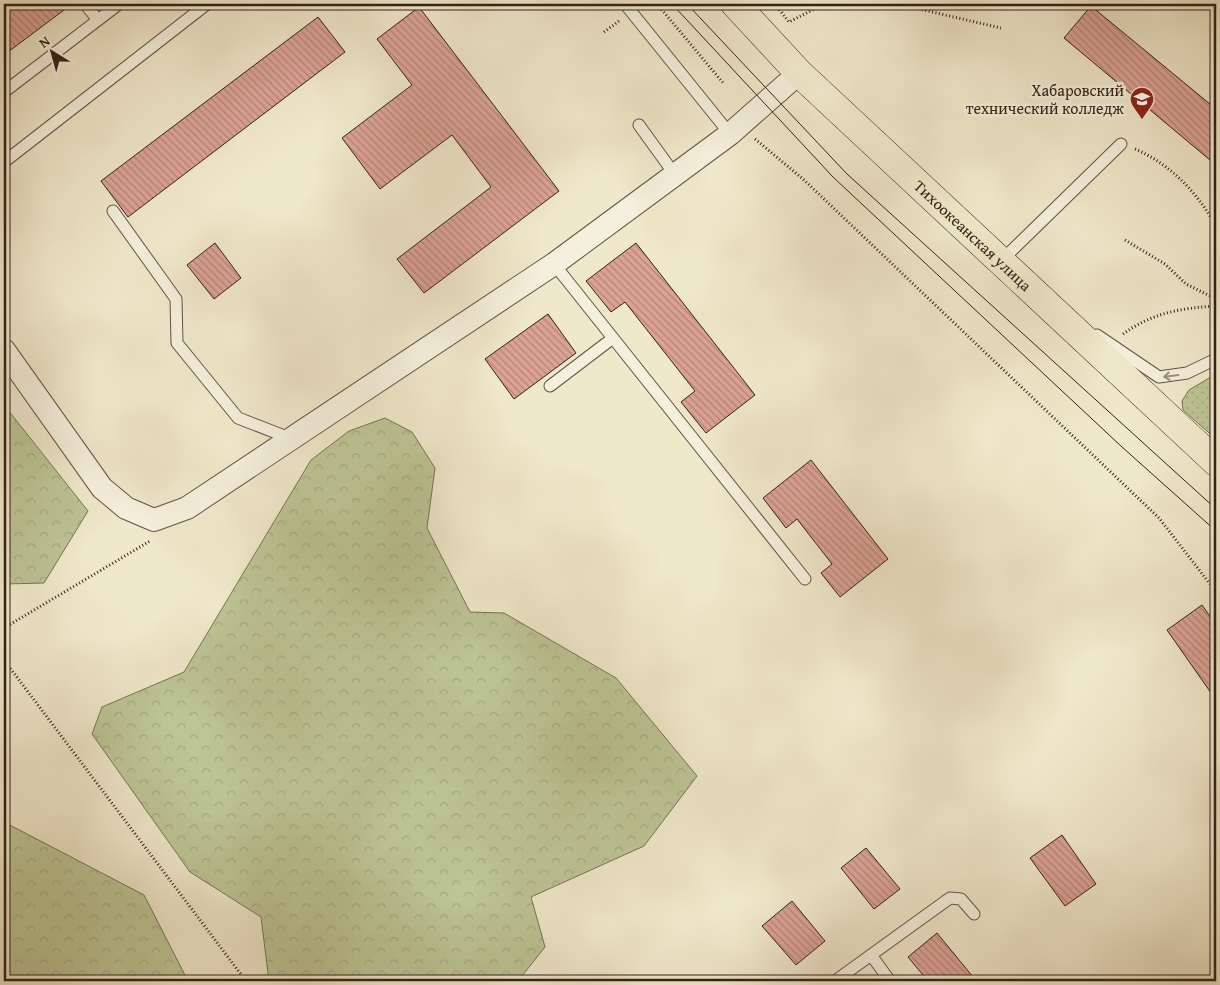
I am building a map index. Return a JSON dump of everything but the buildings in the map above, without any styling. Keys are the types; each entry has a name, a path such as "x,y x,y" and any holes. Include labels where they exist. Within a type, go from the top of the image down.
{"main road":[{"name":"Тихоокеанская улица","path":"735,4 799,73 1216,462"}],"street":[{"path":"4,350 102,488 126,508 154,520 187,508 554,264 735,130 799,73"}],"lane":[{"path":"85,4 98,20"},
{"path":"4,92 118,4"},
{"path":"4,162 191,8 207,4"},
{"path":"625,4 735,130"},
{"path":"639,125 675,175"},
{"path":"1001,261 1121,144"},
{"path":"113,211 176,299 178,342 238,418 292,439"},
{"path":"554,264 805,579"},
{"path":"1036,294 1159,377 1187,373 1216,359"},
{"path":"550,386 613,338"},
{"path":"836,981 950,898 962,899 974,914"},
{"path":"870,955 890,981"}],"path":[{"path":"657,4 724,84"},
{"path":"775,4 789,22 824,4"},
{"path":"898,4 1001,28"},
{"path":"735,130 803,179 1159,518 1210,584"},
{"path":"1121,144 1165,165 1187,186 1216,226"},
{"path":"1125,240 1165,264 1186,284 1216,299"},
{"path":"1112,345 1121,335 1138,323 1161,313 1216,306"},
{"path":"4,660 246,981"}],"green space":[{"path":"1216,374 1216,439 1183,410 1182,401 1189,390"},
{"path":"4,405 88,511 44,583 4,584"},
{"path":"385,418 412,432 435,468 427,528 470,612 504,613 616,678 697,776 644,846 531,897 545,947 518,981 269,981 261,917 190,872 92,734 102,707 184,672 311,460 349,431"},
{"path":"4,822 144,895 188,981 4,981"}],"tram line":[{"path":"672,4 833,177 1122,447 1216,531"},
{"path":"687,4 847,174 1216,509"}],"place":[{"name":"Хабаровский технический колледж","path":"1142,120"}]}
